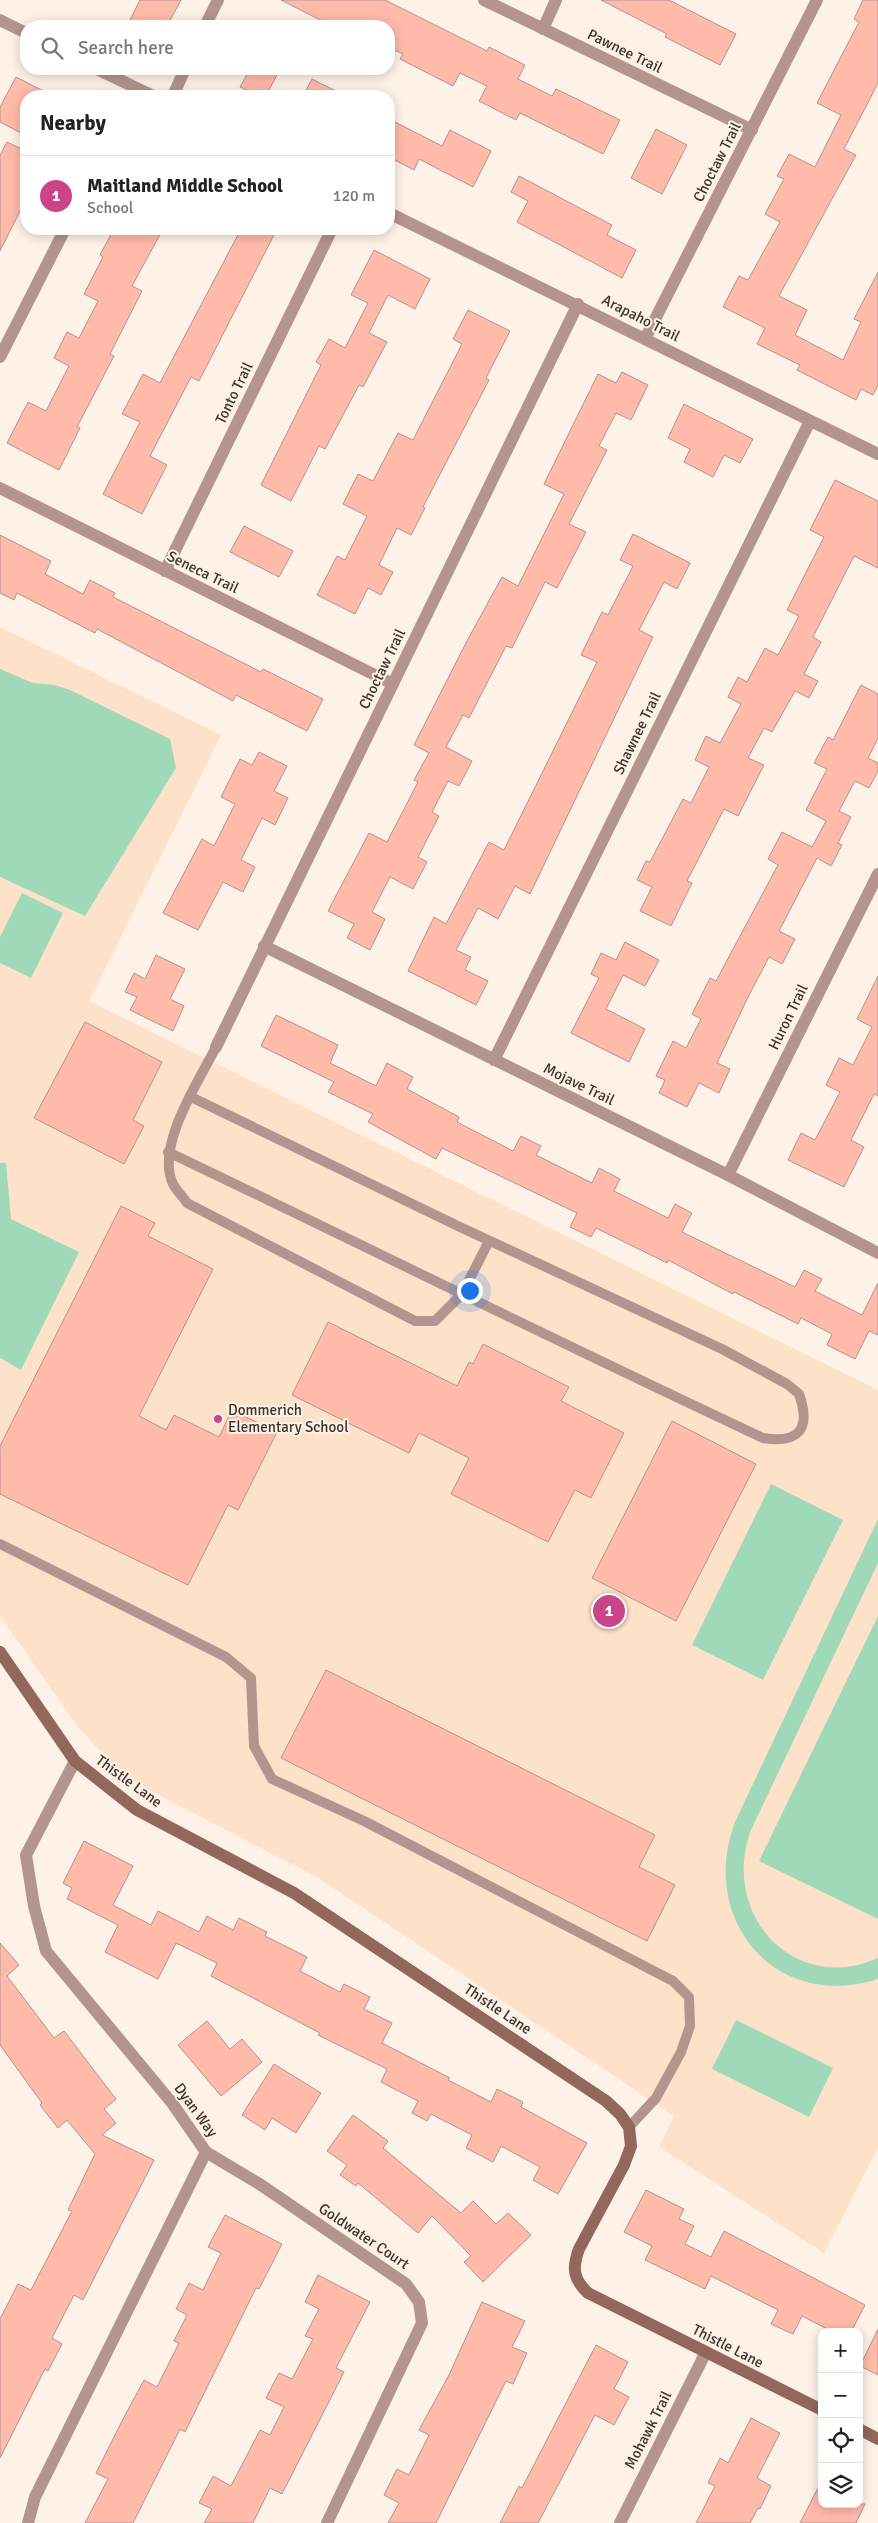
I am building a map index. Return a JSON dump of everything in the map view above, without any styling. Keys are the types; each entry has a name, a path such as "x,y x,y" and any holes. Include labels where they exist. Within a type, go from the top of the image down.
{"street":[{"path":"208,20 218,0"},
{"name":"Pawnee Trail","path":"484,0 752,130"},
{"path":"543,29 556,0"},
{"name":"Choctaw Trail","path":"645,339 817,0"},
{"path":"0,20 20,31"},
{"path":"107,75 131,90"},
{"path":"175,90 183,75"},
{"name":"Arapaho Trail","path":"395,215 878,454"},
{"path":"0,357 62,235"},
{"name":"Tonto Trail","path":"166,571 329,235"},
{"name":"Choctaw Trail","path":"216,1047 578,304"},
{"name":"Shawnee Trail","path":"494,1060 810,421"},
{"name":"Seneca Trail","path":"0,488 393,684"},
{"name":"Huron Trail","path":"728,1175 878,874"},
{"name":"Mojave Trail","path":"264,946 728,1175 878,1253"},
{"name":"Thistle Lane","path":"0,1652 75,1761 137,1810 294,1893 346,1926 606,2102 620,2114 629,2127 631,2146 624,2165 578,2249 574,2262 574,2276 578,2283 588,2293 818,2408"},
{"name":"Dyan Way","path":"28,2523 36,2498 206,2152 172,2104 46,1952 34,1906 26,1855 75,1761"},
{"name":"Goldwater Court","path":"206,2152 261,2185 406,2284 419,2302 422,2323 327,2523"},
{"name":"Mohawk Trail","path":"620,2523 706,2352"},
{"path":"863,2431 878,2438"}],"lane":[{"path":"216,1047 175,1130 168,1152 173,1183 187,1203 415,1321 435,1321 462,1294 489,1241"},
{"path":"168,1152 764,1438 781,1441 800,1432 805,1422 803,1405 799,1394 787,1384 722,1349 489,1241 191,1097"},
{"path":"0,1544 226,1656 251,1678 254,1746 272,1779 364,1821 673,1981 689,1997 690,2026 681,2052 656,2098 629,2127"}],"shaded area":[{"path":"0,627 221,735 89,1001 878,1390 878,2148 824,2253 659,2147 674,2116 317,1877 141,1786 110,1762 79,1728 0,1616"}],"green space":[{"path":"0,669 33,683 55,685 70,690 170,739 176,768 85,916 0,877"},
{"path":"22,893 63,913 31,978 0,963 0,937"},
{"path":"0,1163 6,1163 11,1219 79,1252 21,1370 0,1358"},
{"path":"771,1484 843,1520 763,1680 692,1645"},
{"path":"878,1519 878,1563 751,1830 744,1861 746,1890 755,1917 771,1939 792,1956 818,1966 847,1967 878,1958 878,1979 841,1986 807,1982 778,1970 754,1950 737,1923 727,1893 726,1858 735,1822"},
{"path":"878,1616 878,1919 759,1861"},
{"path":"736,2020 833,2068 809,2117 712,2069"}],"building":[{"path":"140,0 181,0 170,20 130,20"},
{"path":"281,0 385,0 487,51 489,47 525,65 518,79 552,96 556,89 620,120 603,154 520,113 516,120 479,101 487,86 460,73 453,86 400,59 403,54 395,51 395,20 320,20"},
{"path":"601,0 669,0 736,34 720,65 665,37 667,34"},
{"path":"863,0 878,0 878,83 844,149 856,155 779,296 807,310 795,335 843,360 861,322 854,319 878,272 878,385 873,395 861,389 856,400 797,370 800,365 757,344 765,328 723,307 739,276 748,280 780,222 765,214 784,179 777,176 789,154 815,167 841,115 817,103 859,22 854,19"},
{"path":"247,75 277,75 269,90 246,90 240,87"},
{"path":"16,77 41,90 20,90 20,132 0,122 0,107"},
{"path":"312,79 334,90 306,90"},
{"path":"395,122 442,146 450,130 491,151 473,187 419,159 414,170 395,160"},
{"path":"656,129 687,145 662,194 631,178"},
{"path":"7,142 20,148 20,211 0,251 0,155"},
{"path":"519,176 612,225 607,235 636,250 622,278 517,222 528,201 511,192"},
{"path":"111,235 160,235 132,286 142,291 110,354 114,356 77,427 80,428 59,470 7,443 28,402 46,411 69,366 54,358 67,332 79,338 98,301 84,294 103,257 100,255"},
{"path":"238,235 274,235 199,381 191,377 150,456 167,465 142,514 103,494 140,422 122,414 143,374 160,383"},
{"path":"374,250 430,279 415,309 388,295 369,333 387,342 363,387 359,385 325,449 319,446 291,501 261,485 321,365 316,362 329,339 345,348 368,303 351,295"},
{"path":"468,310 510,331 486,378 489,380 423,507 425,508 411,535 397,528 379,565 393,572 381,595 368,588 355,614 317,595 337,556 345,560 367,516 343,504 358,474 373,481 398,433 413,440 462,344 453,339"},
{"path":"622,372 648,385 631,420 616,413 599,446 607,450 569,524 586,532 557,588 545,582 512,648 506,646 469,718 463,715 446,747 472,761 459,786 448,781 432,812 439,816 418,857 427,862 413,889 390,877 372,912 385,919 370,950 347,938 354,924 328,911 369,833 387,842 418,782 414,780 429,753 414,745 502,577 518,586 564,494 544,484 598,374 616,383"},
{"path":"684,404 753,439 740,463 724,455 713,477 684,462 690,449 668,438"},
{"path":"835,480 878,501 878,568 854,556 813,637 821,642 804,674 818,681 809,698 795,691 772,732 764,728 748,758 764,765 738,816 724,809 687,881 692,883 671,926 640,911 652,887 637,880 646,861 650,862 683,799 691,803 709,767 695,760 706,736 720,743 741,704 728,697 738,677 747,682 765,648 778,655 799,616 787,610 824,537 810,530"},
{"path":"244,526 293,551 279,577 230,552"},
{"path":"633,534 690,563 677,589 664,582 639,630 653,637 530,894 515,886 498,919 478,908 456,950 471,957 465,970 488,981 476,1005 408,971 434,917 446,924 489,842 504,850 597,662 581,655 602,612 608,615 633,566 620,560"},
{"path":"0,535 51,561 45,574 83,594 90,580 115,593 113,597 261,672 263,669 323,699 307,731 236,695 233,701 97,629 95,633 17,593 14,600 0,593"},
{"path":"861,685 878,694 878,738 868,758 878,763 878,771 869,788 855,781 839,811 851,817 838,843 842,845 831,866 817,858 779,931 795,939 782,964 769,957 748,997 717,1063 730,1069 719,1093 699,1083 687,1107 659,1093 665,1080 656,1076 673,1041 686,1048 701,1019 692,1014 710,978 716,981 778,865 768,859 782,832 812,847 826,821 806,810 827,769 814,763 828,737 833,740"},
{"path":"259,752 287,766 274,791 288,798 275,825 262,818 241,860 255,867 243,892 223,882 198,930 163,913 202,839 214,846 235,804 221,797 240,759 252,765"},
{"path":"625,942 659,960 645,986 623,975 606,1009 645,1029 629,1062 571,1033 599,978 591,974 601,953 616,960"},
{"path":"156,955 185,969 170,999 184,1006 173,1031 130,1010 137,997 125,992 134,973 145,979"},
{"path":"878,976 878,1096 874,1094 851,1140 864,1147 844,1187 788,1160 801,1133 815,1140 840,1092 826,1085 839,1058 853,1065 872,1027 857,1019"},
{"path":"276,1015 338,1045 330,1063 376,1086 387,1063 413,1077 407,1089 459,1117 457,1122 513,1151 521,1136 541,1146 536,1155 592,1183 599,1168 620,1179 614,1191 668,1218 675,1204 692,1213 682,1232 795,1287 804,1270 822,1279 815,1291 862,1315 878,1283 878,1335 869,1331 855,1359 827,1345 832,1334 801,1318 798,1324 734,1292 733,1294 668,1260 667,1263 596,1228 591,1237 570,1227 577,1213 442,1148 436,1159 368,1122 373,1114 328,1092 334,1082 261,1046"},
{"path":"85,1022 162,1062 133,1120 144,1126 124,1164 34,1118"},
{"name":"Dommerich Elementary School","path":"121,1206 155,1223 148,1236 213,1269 139,1416 166,1430 174,1415 219,1437 232,1410 277,1432 238,1510 228,1505 188,1585 0,1494 0,1446"},
{"path":"328,1322 457,1386 469,1362 473,1364 483,1344 569,1387 561,1401 624,1433 591,1498 575,1490 548,1542 451,1494 469,1458 419,1433 409,1453 292,1395"},
{"path":"672,1421 756,1464 676,1621 592,1578"},
{"path":"326,1670 655,1835 639,1867 675,1885 647,1941 281,1758"},
{"path":"84,1841 133,1866 113,1905 151,1925 158,1911 199,1932 207,1916 233,1930 239,1918 267,1932 265,1936 307,1957 300,1971 340,1992 344,1984 370,1997 364,2009 392,2023 382,2043 450,2078 448,2080 491,2102 497,2089 523,2102 521,2107 587,2143 558,2194 533,2180 540,2167 501,2146 493,2162 466,2148 472,2135 431,2114 427,2121 412,2113 418,2101 381,2082 387,2069 318,2035 320,2033 211,1976 217,1963 176,1943 158,1979 105,1952 118,1925 67,1899 72,1888 63,1883"},
{"path":"0,1943 19,1965 7,1976 54,2038 64,2031 116,2099 104,2109 116,2123 102,2135 154,2160 83,2300 74,2295 52,2338 62,2344 48,2371 45,2369 0,2458 0,2319 18,2284 31,2290 72,2211 68,2210 95,2154 67,2120 58,2128 40,2105 42,2103 0,2045"},
{"path":"207,2021 230,2049 242,2039 262,2062 221,2096 178,2045"},
{"path":"274,2064 321,2093 296,2133 272,2118 265,2130 242,2115"},
{"path":"353,2115 388,2141 383,2148 461,2213 473,2201 496,2224 508,2213 531,2235 483,2282 464,2262 471,2256 432,2216 418,2233 358,2183 356,2186 340,2175 347,2165 327,2151"},
{"path":"646,2190 684,2209 679,2219 694,2226 685,2244 711,2257 724,2231 865,2305 853,2328 825,2328 802,2316 793,2334 771,2324 778,2310 711,2276 705,2289 645,2260 652,2246 624,2232"},
{"path":"225,2215 282,2244 259,2289 256,2288 185,2432 180,2429 133,2523 85,2523 108,2479 96,2473 122,2421 144,2380 157,2387 179,2343 174,2341 187,2315 176,2309 189,2283 203,2290 221,2253 208,2247"},
{"path":"318,2275 370,2302 336,2368 344,2372 282,2494 270,2488 253,2523 204,2523 212,2509 199,2503 213,2476 231,2486 260,2430 270,2435 284,2407 266,2398 279,2373 292,2379 313,2339 305,2336 319,2309 305,2302"},
{"path":"482,2302 525,2321 512,2347 527,2353 513,2384 506,2381 436,2523 388,2523 399,2503 384,2495 397,2469 409,2475 429,2435 419,2430 449,2375"},
{"path":"878,2329 878,2375 863,2368 863,2360"},
{"path":"596,2345 628,2362 614,2389 629,2397 614,2425 595,2415 538,2523 500,2523 519,2486 522,2488"},
{"path":"751,2418 780,2433 757,2478 771,2486 760,2509 758,2508 750,2523 696,2523 715,2486 708,2483 720,2458 728,2463"},
{"path":"818,2488 818,2508 863,2508 863,2504 865,2504 856,2523 800,2523"}],"place":[{"name":"Dommerich Elementary School","path":"218,1419"},
{"name":"Maitland Middle School","path":"609,1611"}]}
